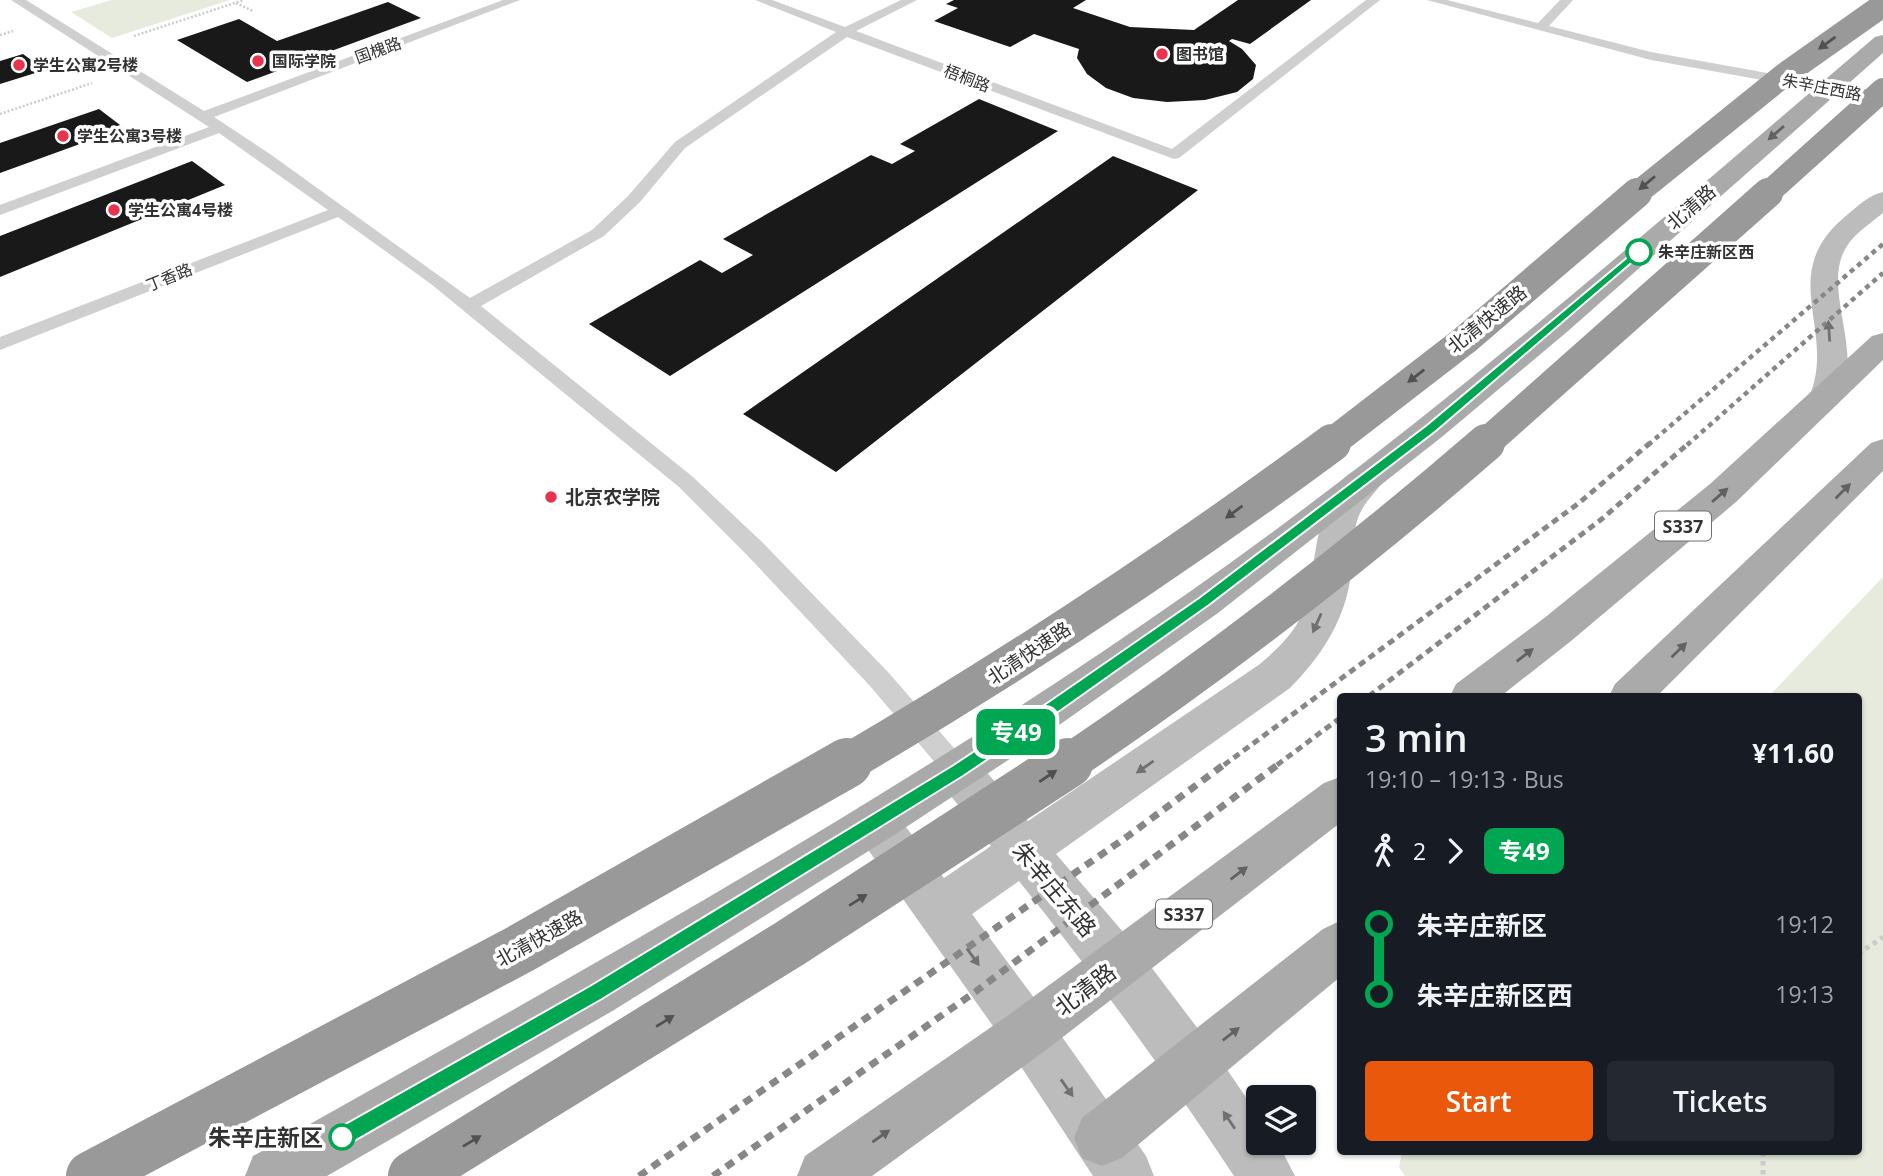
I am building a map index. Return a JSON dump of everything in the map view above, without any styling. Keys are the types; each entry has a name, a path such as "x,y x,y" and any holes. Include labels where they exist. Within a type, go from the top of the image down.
{"highway":[{"name":"北清快速路","path":"91,1176 291,1073 674,864 971,692 1175,556 1362,419 1502,309 1582,238 1740,108 1883,5"},
{"path":"413,1176 543,1099 890,880 1122,726 1234,645 1474,454 1601,345 1883,90"}],"main road":[{"name":"北清路","path":"273,1176 596,992 958,771 1204,602 1547,333 1883,42"},
{"name":"S337","path":"1475,693 1557,630 1723,493 1875,354"},
{"path":"1633,693 1883,451"},
{"name":"北清路","path":"825,1176 1027,1032 1337,799"},
{"path":"1114,1157 1192,1065 1337,948"}],"street":[{"name":"朱辛庄西路","path":"1828,88 1883,100"},
{"path":"1825,397 1832,379 1825,273 1830,249 1883,200"},
{"path":"939,909 1275,676 1300,653 1317,627 1327,599 1336,528 1342,509 1353,491 1373,472"},
{"name":"朱辛庄东路","path":"958,771 1118,965 1192,1065 1267,1176"},
{"path":"875,822 1114,1157"}],"lane":[{"name":"朱辛庄东路","path":"17,0 204,116 339,211 468,306 686,482 755,549 879,679 958,771"},
{"path":"467,0 488,9"},
{"name":"国槐路","path":"204,116 514,0"},
{"name":"梧桐路","path":"761,0 1174,155 1374,0"},
{"path":"468,306 598,233 634,199 680,145 845,32 911,0"},
{"name":"朱辛庄西路","path":"1433,0 1651,56 1828,88"},
{"path":"1541,27 1567,0"},
{"path":"0,210 220,127"},
{"name":"丁香路","path":"0,344 339,211"}],"path":[{"path":"97,49 244,0"},
{"path":"236,3 253,11"},
{"path":"0,114 131,69"},
{"path":"1862,951 1883,937"},
{"path":"1763,1155 1763,1176"}],"shaded area":[{"path":"112,0 230,0 112,38 71,12"},
{"path":"1883,577 1883,1176 1405,1176 1399,1167 1401,1155 1862,1155 1862,693 1772,693"}],"building":[{"name":"图书馆","path":"954,0 1086,0 1073,8 1130,27 1194,30 1238,0 1311,0 1250,44 1232,39 1229,41 1242,49 1256,65 1253,79 1237,92 1205,100 1167,102 1133,98 1106,88 1087,74 1077,58 1079,49 1034,34 1010,47 934,21 958,8 946,4"},
{"name":"国际学院","path":"388,2 421,18 247,82 177,40 239,19 277,41"},
{"name":"学生公寓2号楼","path":"23,54 45,70 0,84 0,61"},
{"path":"979,99 1058,131 670,376 589,324 700,260 722,273 753,255 723,239 871,155 892,164 915,151 900,144"},
{"name":"学生公寓3号楼","path":"99,109 124,128 0,173 0,143"},
{"path":"1113,156 1198,190 836,472 743,414"},
{"name":"学生公寓4号楼","path":"192,161 225,185 0,277 0,236"}],"railway":[{"path":"1648,445 1883,244"},
{"path":"1687,445 1883,273"},
{"path":"1224,765 1579,503 1650,443"},
{"path":"1373,693 1603,518 1689,443"},
{"path":"1277,765 1337,720"},
{"path":"639,1176 1128,836 1226,763"},
{"path":"713,1176 975,992 1280,763"}],"bus line":[{"name":"专49","path":"342,1137 596,992 958,771 1055,706 1204,602 1431,428 1639,252"}],"place":[{"name":"图书馆","path":"1162,54"},
{"name":"国际学院","path":"258,61"},
{"name":"学生公寓2号楼","path":"19,65"},
{"name":"学生公寓3号楼","path":"63,136"},
{"name":"学生公寓4号楼","path":"114,210"},
{"name":"朱辛庄新区西","path":"1639,252"},
{"name":"北京农学院","path":"551,497"},
{"name":"朱辛庄新区","path":"342,1137"}]}
